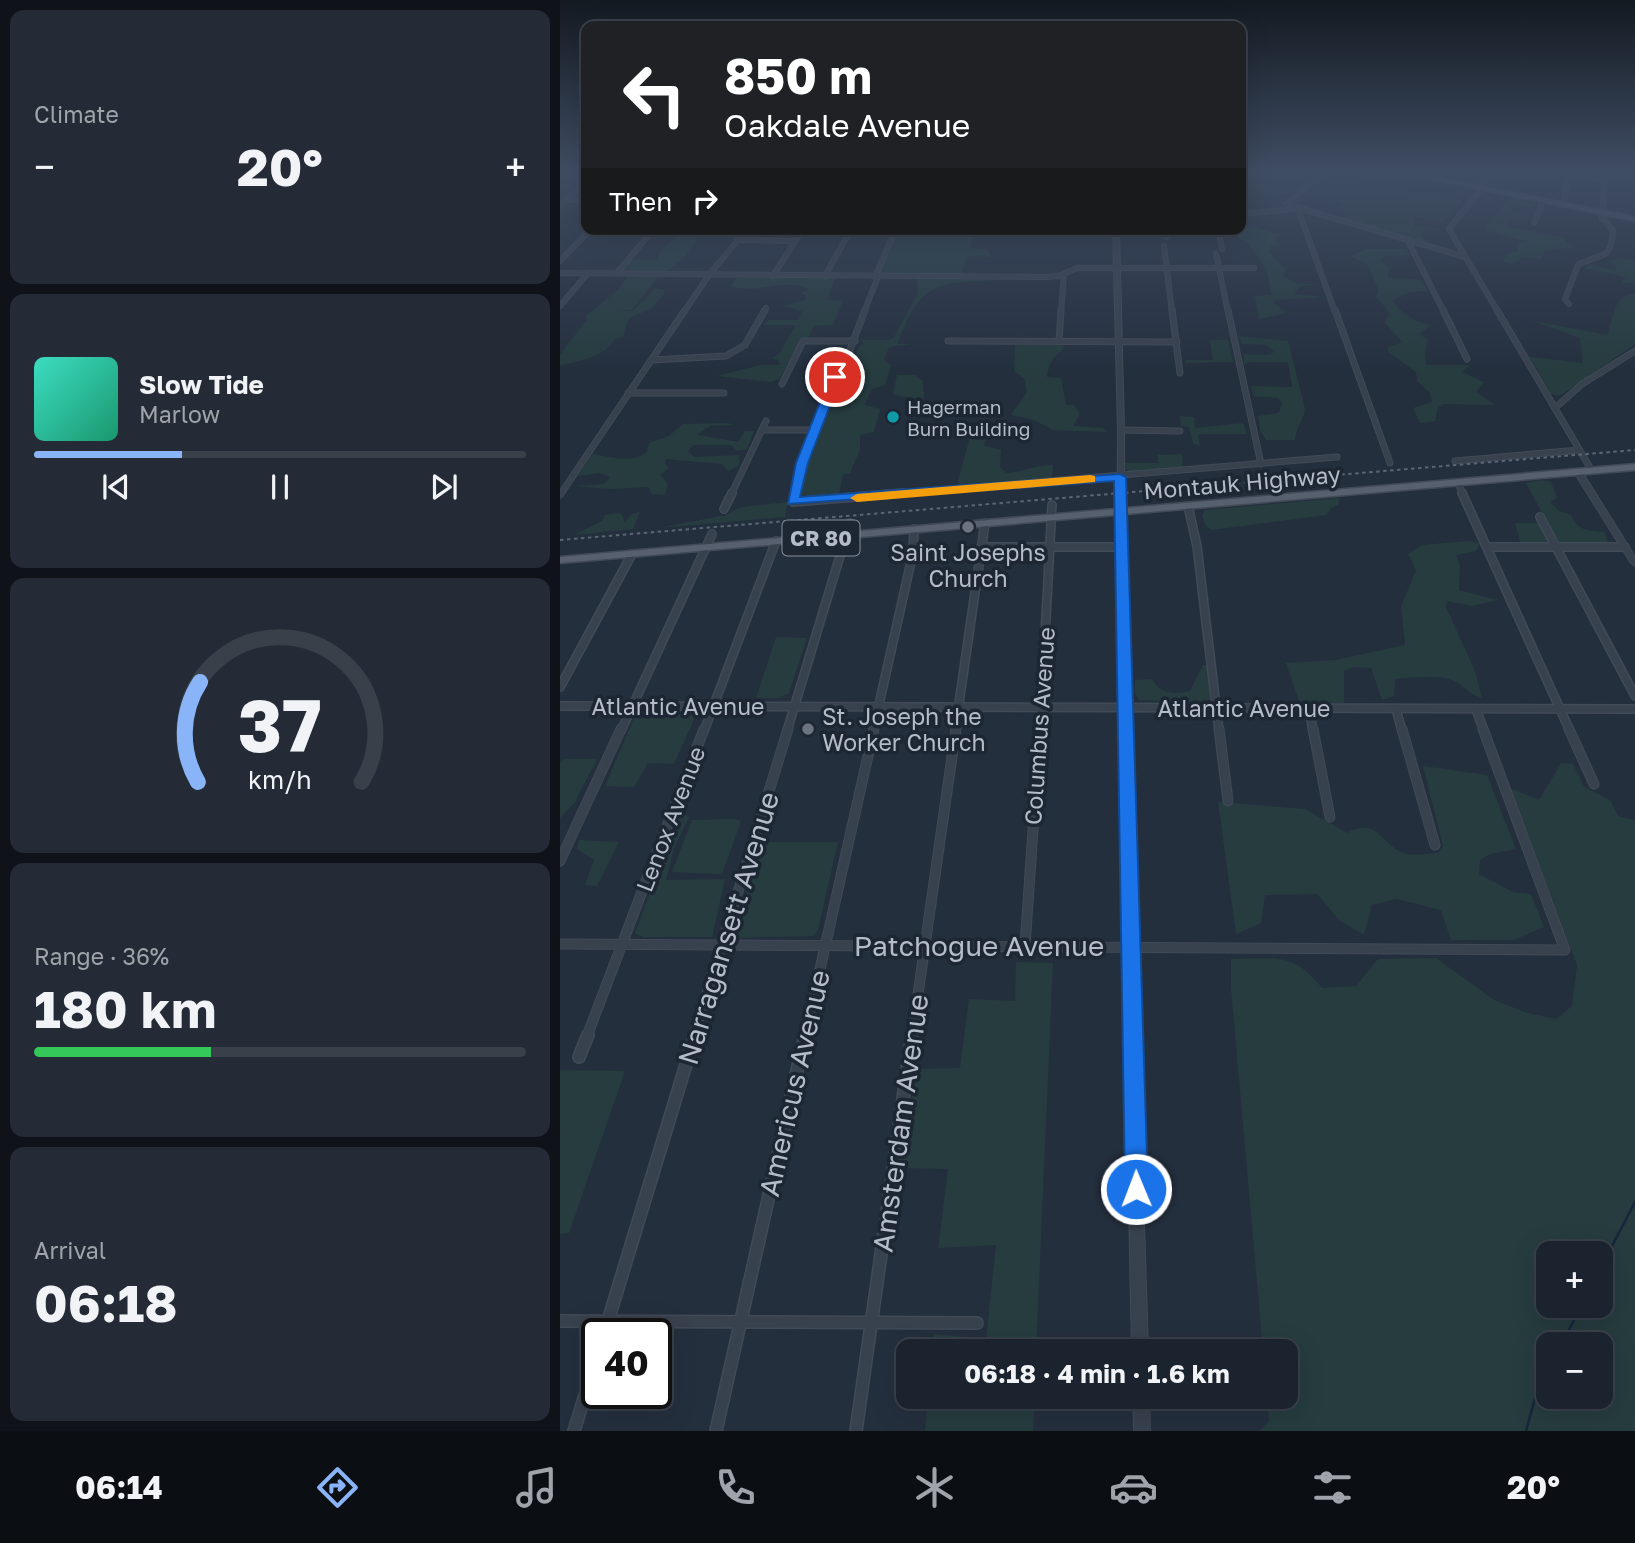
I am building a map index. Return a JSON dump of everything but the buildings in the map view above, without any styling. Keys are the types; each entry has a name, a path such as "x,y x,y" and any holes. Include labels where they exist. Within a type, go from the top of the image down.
{"main road":[{"name":"Montauk Highway","path":"560,560 1635,467"}],"street":[{"path":"560,261 583,237"},
{"path":"616,274 647,237"},
{"path":"560,495 709,275 741,237"},
{"path":"773,276 798,237"},
{"path":"825,276 847,237"},
{"path":"848,355 893,237"},
{"path":"1116,237 1124,708 1140,1339"},
{"path":"1220,237 1222,249"},
{"path":"1308,237 1391,463"},
{"path":"1393,237 1465,257"},
{"path":"1453,237 1592,471"},
{"path":"1569,304 1565,299 1578,265 1610,254 1612,237"},
{"path":"738,240 795,241"},
{"path":"1408,241 1467,359"},
{"path":"1164,246 1180,373"},
{"path":"1216,254 1261,464"},
{"path":"560,273 1044,277 1077,268 1254,268"},
{"path":"560,306 588,273"},
{"path":"1059,341 1064,273"},
{"path":"652,360 726,356 745,345 766,308"},
{"path":"782,384 803,341 855,341"},
{"path":"948,341 1177,342"},
{"path":"1555,408 1582,384 1635,351"},
{"path":"835,377 813,430 793,502 1337,457"},
{"path":"628,393 724,393"},
{"path":"724,509 766,421"},
{"path":"762,430 813,430"},
{"path":"1121,430 1180,430"},
{"path":"1455,461 1579,450"},
{"path":"1578,472 1635,563"},
{"path":"1458,483 1594,784"},
{"name":"Columbus Avenue","path":"1025,946 1042,708 1052,505"},
{"path":"1188,506 1197,547 1228,801"},
{"path":"1540,517 1635,696"},
{"name":"Narragansett Avenue","path":"608,1318 850,523"},
{"name":"Amsterdam Avenue","path":"856,1431 985,523"},
{"name":"Americus Avenue","path":"716,1431 913,554 914,530"},
{"path":"560,861 712,534"},
{"name":"Lenox Avenue","path":"579,1057 776,541"},
{"path":"981,547 1122,547"},
{"path":"1488,547 1625,547"},
{"path":"560,687 632,554"},
{"name":"Atlantic Avenue","path":"560,706 1635,709"},
{"path":"1309,708 1330,817"},
{"path":"1396,709 1435,845"},
{"name":"Patchogue Avenue","path":"560,944 1131,945 1565,950 1476,709"},
{"path":"560,1321 581,1324"},
{"path":"672,1325 740,1322 977,1323"},
{"path":"574,1431 581,1408"},
{"path":"1141,1409 1142,1431"}],"green space":[{"path":"677,237 698,237 685,257 665,273 622,270 631,259 657,260 661,250"},
{"path":"896,237 974,237 970,248 987,249 991,257 967,256 961,276 878,276"},
{"path":"1239,237 1276,237 1274,238 1279,245 1270,247 1268,251 1285,269 1283,276 1296,283 1320,285 1301,286 1294,294 1324,297 1277,300 1274,303 1287,313 1259,319 1255,296 1272,295 1267,271 1248,242"},
{"path":"1401,237 1422,237 1429,245"},
{"path":"1509,237 1560,237 1573,247 1545,251 1541,259 1523,257 1512,264 1503,261 1506,254 1518,251 1517,241 1528,242"},
{"path":"1367,249 1406,249 1410,255 1383,257 1379,261 1389,267 1388,277 1420,280 1428,291 1410,292 1392,300 1409,317 1431,325 1419,334 1428,340 1425,351 1426,365 1470,365 1462,372 1484,382 1476,392 1495,405 1443,404 1438,407 1435,421 1420,423 1413,408 1432,402 1430,393 1417,381 1416,372 1388,352 1388,347 1402,342 1384,322 1390,314 1376,296 1379,291 1367,264 1350,256"},
{"path":"1618,258 1635,260 1635,284 1621,282 1626,277 1584,268 1589,264 1615,271 1617,266 1607,262"},
{"path":"627,277 658,277 632,310 616,311 632,311 656,288 664,290 664,294 651,309 629,318 623,337 614,340 604,351 590,358 560,365 560,355 587,319 586,316 618,290"},
{"path":"737,278 835,279 827,300 843,301 833,325 814,326 808,339 801,340 779,379 772,382 717,376 761,365 780,365 778,360 771,359 779,354 796,325 763,325 768,320 798,320 802,311 783,306 805,300 806,296 801,293 809,289 790,285 750,289 730,286"},
{"path":"917,279 1003,280 948,284 925,296 906,322 898,344 914,344 889,347 884,360 891,366 885,385 872,389 864,405 880,409 874,432 860,435 860,450 850,473 843,475 839,493 826,497 801,495 798,492 833,387 842,389 850,366 843,364 843,361 856,355 860,345 864,344 861,340 889,340 894,337 918,293"},
{"path":"1635,293 1635,344 1560,396 1551,394 1530,357 1583,363 1580,338 1533,321 1607,335 1618,303 1622,298"},
{"path":"1238,336 1288,341 1305,409 1295,440 1266,440 1260,431 1258,416 1279,413 1282,403 1278,398 1254,396 1251,386 1292,387 1288,362 1250,362 1244,365 1244,354 1269,355 1274,352 1266,345 1242,344"},
{"path":"1210,340 1228,340 1233,362 1186,363 1186,360 1213,360"},
{"path":"1060,344 1064,347 1051,362 1047,377 1061,378 1066,405 1074,405 1080,414 1073,426 1103,428 1107,432 1053,430 1034,420 1011,415 1027,392 1024,378 1014,371 1015,345"},
{"path":"897,375 914,375 923,381 924,407 910,409 914,398 893,395"},
{"path":"1180,416 1194,417 1195,428 1243,423 1247,434 1198,434 1200,446 1193,443 1189,427 1181,426"},
{"path":"683,424 736,425 710,426 697,435 738,442 745,431 754,431 747,449 737,451 731,445 693,445 687,452 695,457 739,455 739,465 728,471 722,464 666,459 665,464 669,468 660,475 668,484 665,495 652,494 648,487 611,489 575,486 604,484 610,477 600,473 577,476 593,454 621,459 635,458 647,452 649,443 669,436"},
{"path":"971,433 982,433 986,440 983,445 1001,450 1000,467 1006,473 1053,465 1052,478 960,485 958,481"},
{"path":"1182,454 1183,469 1129,473 1124,463 1158,463 1158,455"},
{"path":"1541,480 1551,482 1557,498 1550,502 1559,511 1571,515 1577,525 1584,529 1604,532 1609,544 1559,544 1526,483"},
{"path":"1340,498 1338,505 1331,508 1326,515 1212,530 1206,526 1202,515 1205,510"},
{"path":"788,502 785,517 659,528 726,515 741,507"},
{"path":"640,512 633,529 574,535 602,521 605,515 619,513 623,516 624,523 632,514"},
{"path":"1515,523 1538,523 1550,545 1521,544"},
{"path":"1468,541 1480,543 1476,551 1456,555 1460,565 1459,590 1498,600 1472,606 1447,601 1446,607 1475,671 1482,698 1452,680 1428,677 1395,679 1394,696 1382,700 1371,668 1353,667 1344,671 1344,703 1300,704 1286,663 1335,660 1405,645 1401,606 1416,571 1408,554 1422,545"},
{"path":"776,637 807,638 789,693 779,698 756,698"},
{"path":"1203,665 1207,665 1210,700 1139,700 1134,691 1135,680 1152,679 1159,688 1168,692 1190,691"},
{"path":"639,714 696,715 674,764 648,763 634,787 605,786 634,718"},
{"path":"564,759 597,759 575,802 560,818 560,763"},
{"path":"1561,763 1573,764 1584,787 1610,800 1618,816 1635,820 1635,1431 1260,1431 1269,1420 1268,1409 1298,1409 1298,1339 1262,1339 1231,988 1231,959 1271,958 1292,963 1312,976 1322,988 1356,986 1378,959 1436,958 1494,1000 1527,1013 1556,1019 1572,1006 1577,965 1510,788 1539,800"},
{"path":"1423,766 1487,775 1516,849 1490,854 1480,860 1479,874 1513,892 1531,894 1544,927 1514,940 1451,940 1441,910 1397,899 1372,905 1364,935 1340,921 1317,894 1265,895 1261,923 1236,934 1218,802 1305,809 1347,833 1357,829 1372,829 1404,853 1438,853 1443,846"},
{"path":"681,811 689,817 674,848 666,880 725,879 712,937 643,937 635,933"},
{"path":"692,820 741,821 722,874 672,872"},
{"path":"579,840 619,842 597,886 585,885 594,860 577,849"},
{"path":"761,842 838,842 818,930 813,936 733,938"},
{"path":"1016,962 1053,963 1037,1339 986,1339 996,1245 938,1248 948,1169 900,1168 916,1069 960,1068 969,999 1015,1001"},
{"path":"560,1070 625,1071 569,1233 560,1234"},
{"path":"934,1334 986,1339 933,1339"},
{"path":"927,1409 1034,1409 1033,1431 925,1431"}],"waterway":[{"path":"1613,1244 1635,1202"},
{"path":"1568,1332 1575,1318"},
{"path":"1526,1431 1536,1395"}],"railway":[{"path":"560,540 1635,450"}],"slow traffic":[{"path":"857,498 1090,479"}],"place":[{"name":"Hagerman Burn Building","path":"893,417"},
{"name":"Saint Josephs Church","path":"968,527"},
{"name":"St. Joseph the Worker Church","path":"808,729"}],"route":[{"path":"835,377 813,430 793,502 1120,477 1121,619 1136,1189"}]}
